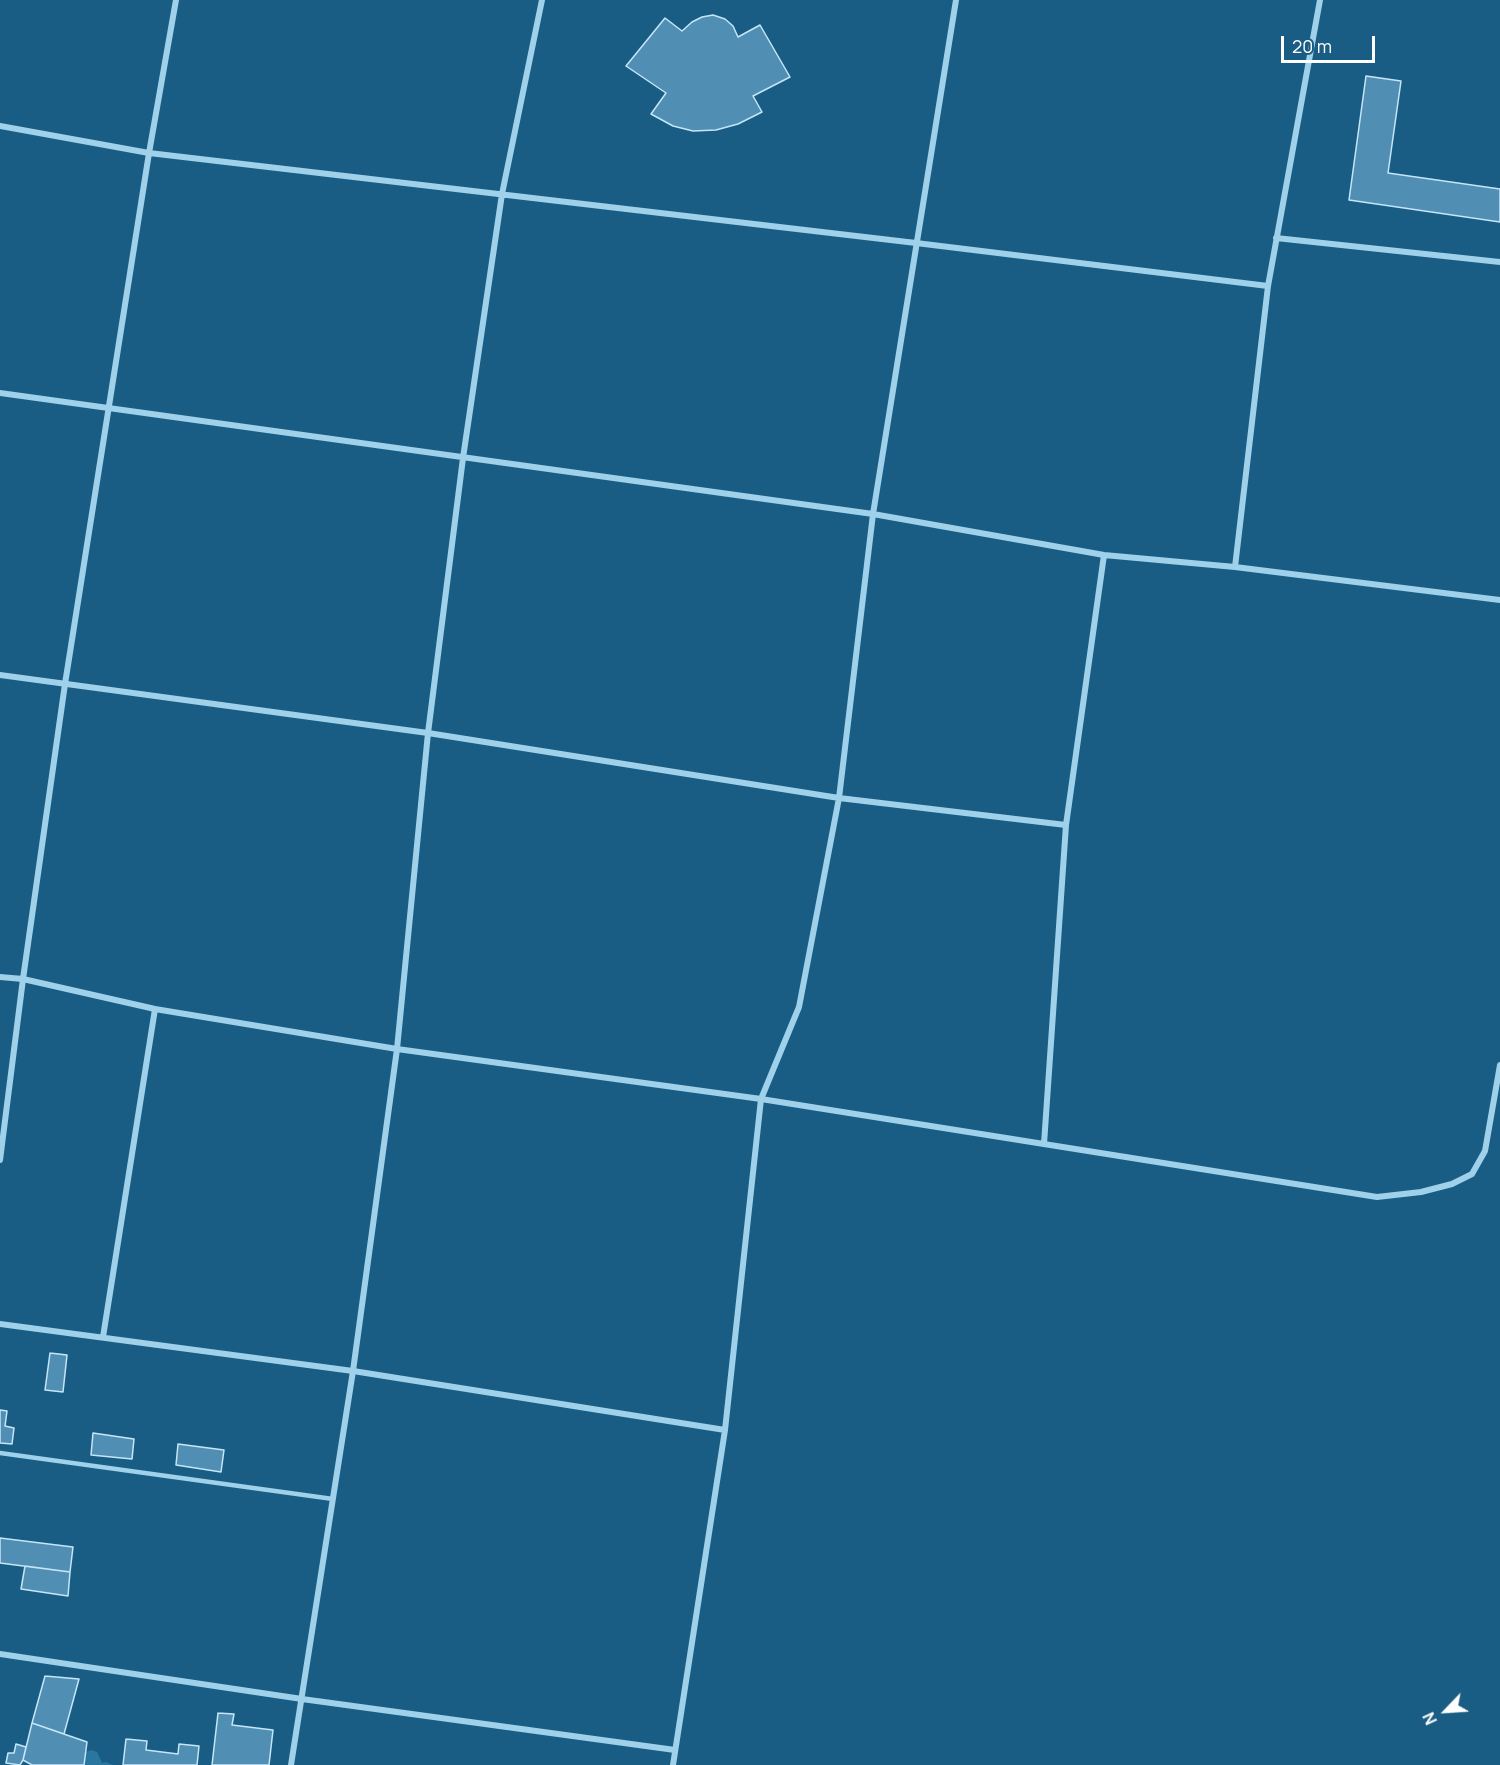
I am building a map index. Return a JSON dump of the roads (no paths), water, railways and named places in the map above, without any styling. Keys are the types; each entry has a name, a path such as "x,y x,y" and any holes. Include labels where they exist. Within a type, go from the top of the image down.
{"street":[{"path":"0,1160 65,684 149,153 176,0"},
{"path":"291,1765 353,1371 397,1049 428,733 463,458 502,194 542,0"},
{"path":"673,1765 725,1430 761,1099 799,1007 839,798 873,514 956,0"},
{"path":"1235,567 1268,286 1320,0"},
{"path":"0,126 149,153 1268,286"},
{"path":"1276,238 1500,262"},
{"path":"0,393 873,514 1104,555 1235,567 1500,600"},
{"path":"1044,1144 1066,825 1104,555"},
{"path":"0,675 428,733 839,798 1066,825"},
{"path":"0,977 23,979 155,1009 397,1049 761,1099 1377,1197 1421,1192 1452,1184 1472,1174 1485,1151 1500,1065"},
{"path":"103,1337 155,1009"},
{"path":"0,1113 7,1107"},
{"path":"0,1324 353,1371 725,1430"},
{"path":"0,1654 302,1699 675,1750"}],"lane":[{"path":"0,1453 333,1499"}]}
